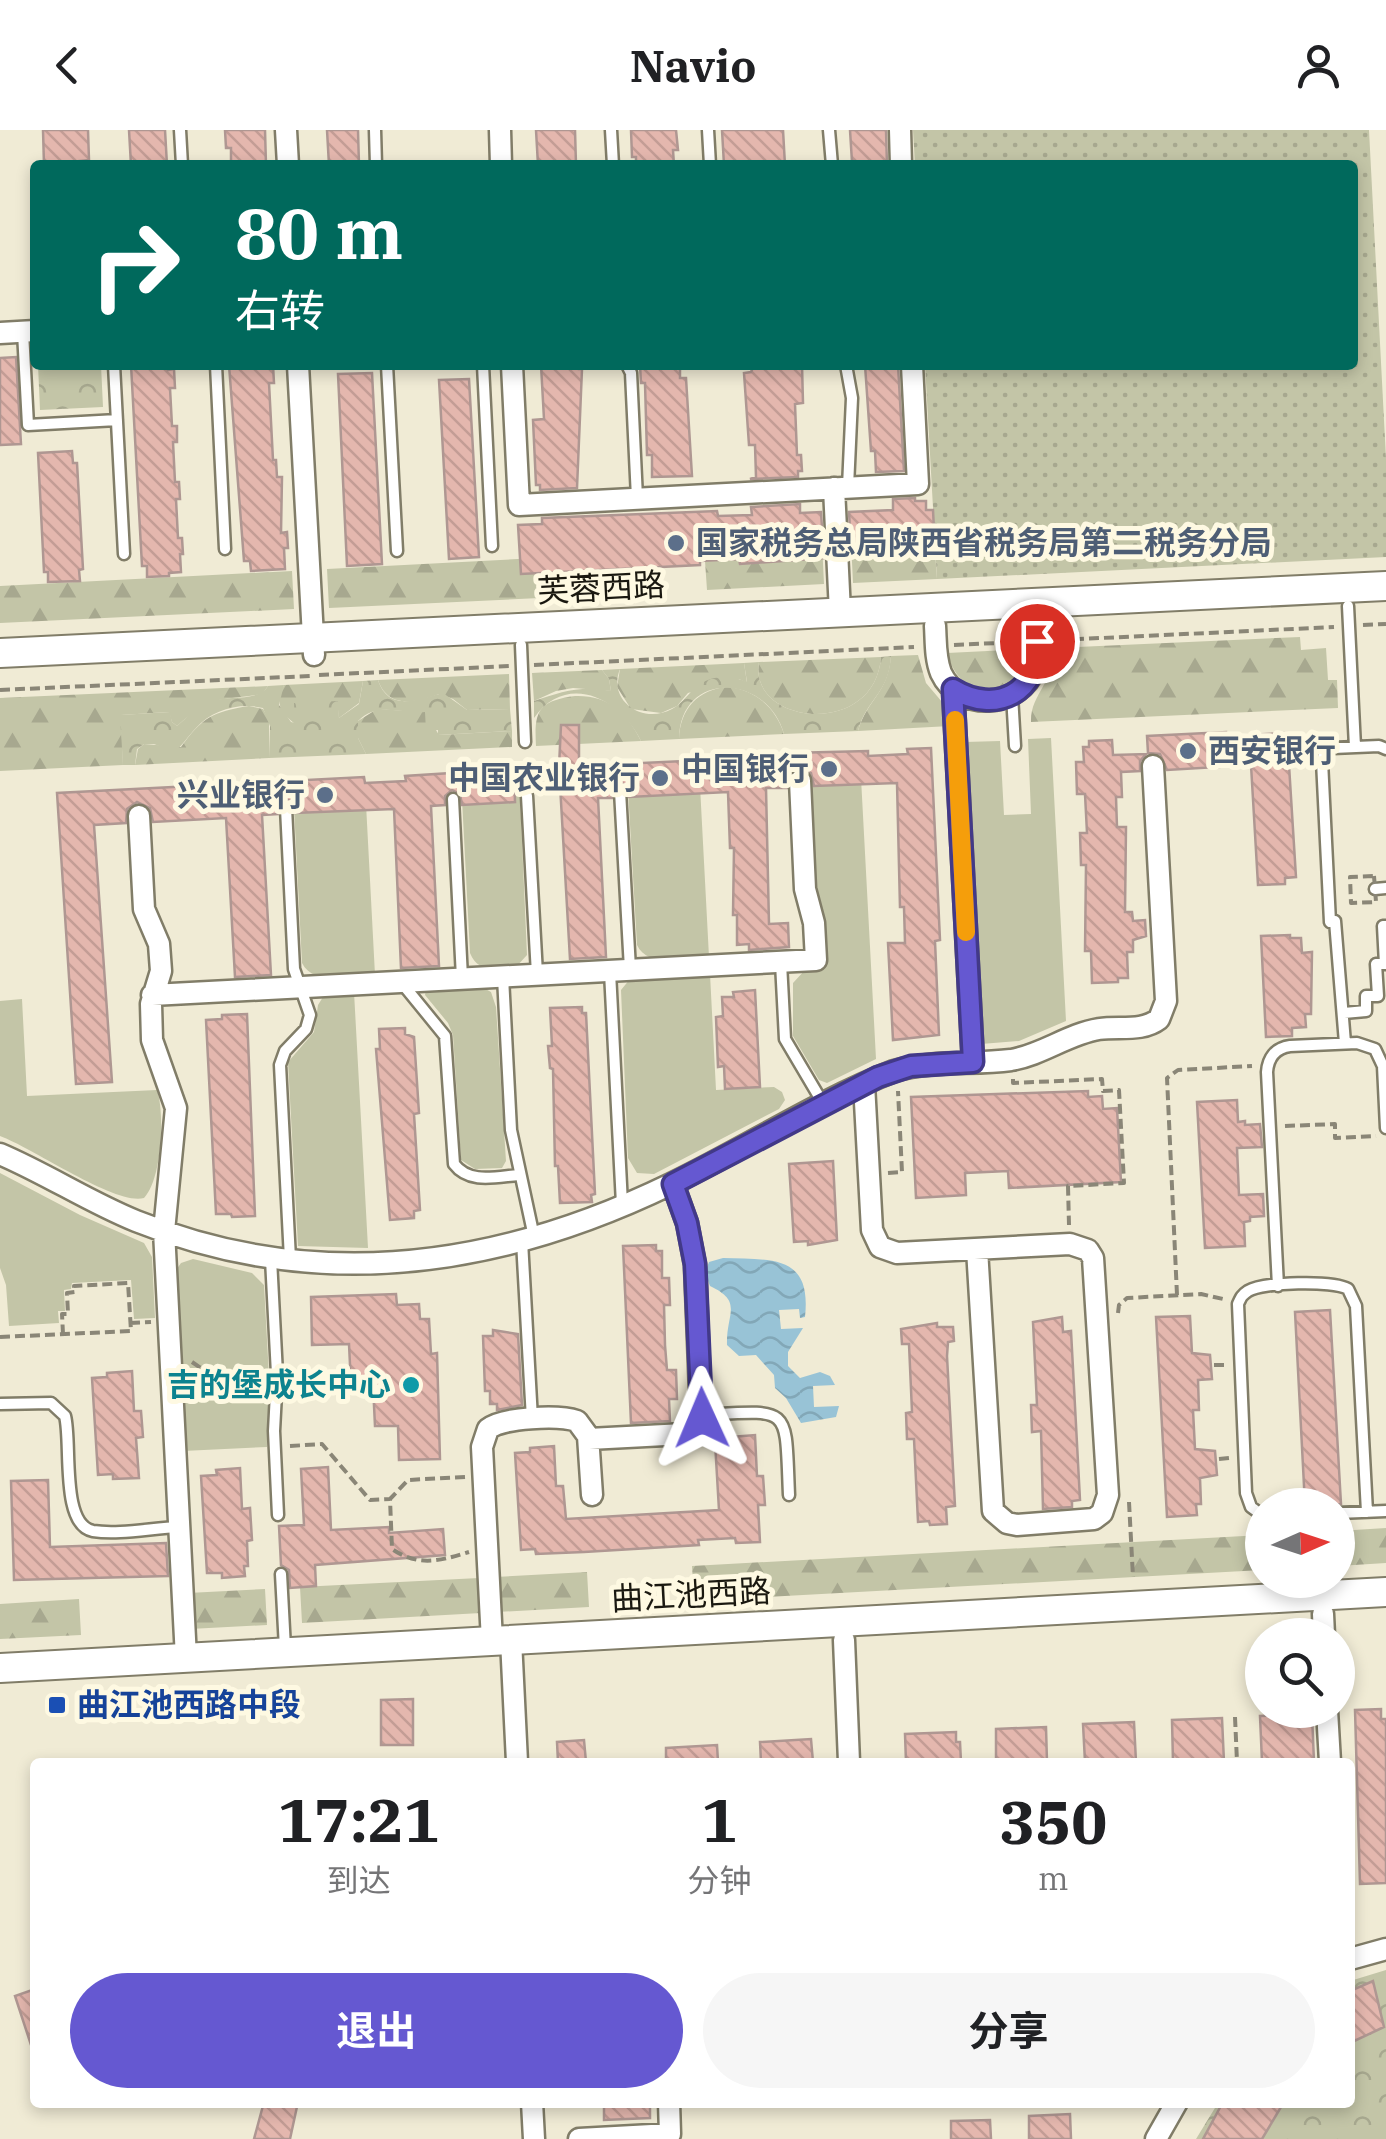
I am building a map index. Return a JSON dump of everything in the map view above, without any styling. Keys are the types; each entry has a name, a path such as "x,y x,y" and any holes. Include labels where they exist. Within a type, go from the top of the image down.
{"main road":[{"name":"芙蓉西路","path":"0,670 840,612 1386,586"},
{"name":"芙蓉西路","path":"0,654 313,646 521,656 1348,616 1386,604"},
{"name":"曲江池西路","path":"0,1687 505,1646 1386,1592"},
{"name":"曲江池西路","path":"1352,1618 1386,1610"},
{"name":"曲江池西路","path":"0,1668 285,1652 1245,1627"}],"street":[{"path":"286,130 288,160"},
{"path":"500,130 502,160"},
{"path":"900,130 902,160"},
{"path":"0,333 29,331"},
{"path":"298,370 313,646"},
{"path":"512,370 519,504 918,484 912,370"},
{"path":"840,612 841,488"},
{"path":"936,636 942,673 953,689 970,699 990,702 1012,695 1024,686 1034,669 1036,631"},
{"path":"953,689 973,1062"},
{"path":"0,1154 104,1207 164,1231 281,1261 356,1266 466,1253 528,1238 622,1207 897,1070 926,1064 1012,1060 1078,1034 1152,1024 1164,1011 1153,766"},
{"path":"152,994 816,960 814,923 805,889 800,781"},
{"path":"139,816 144,909 159,944 160,970 152,994 152,1040 176,1108 164,1231 186,1658"},
{"path":"864,1084 872,1230 880,1247 897,1253 978,1248 1070,1244 1088,1250 1096,1267 1108,1495 1102,1513 1094,1518 1007,1523 993,1511 978,1248"},
{"path":"589,1439 684,1434 696,1426 702,1415 695,1264 687,1223 673,1184"},
{"path":"517,1758 505,1646 487,1544 482,1447 488,1429 505,1421 573,1419 589,1439 592,1495"},
{"path":"844,1640 849,1758"},
{"path":"1328,1728 1330,1758"},
{"path":"1355,1958 1386,1949"},
{"path":"532,2108 534,2139"},
{"path":"580,2139 670,2134 669,2108"},
{"path":"1156,2139 1174,2108"}],"lane":[{"path":"180,130 182,160"},
{"path":"374,130 376,160"},
{"path":"611,130 613,160"},
{"path":"708,130 710,160"},
{"path":"829,130 832,160"},
{"path":"29,331 28,425 117,420"},
{"path":"114,370 124,554"},
{"path":"216,370 225,549"},
{"path":"387,370 396,551"},
{"path":"483,370 492,546"},
{"path":"630,370 637,498"},
{"path":"841,488 852,398 847,370"},
{"path":"1348,616 1355,747"},
{"path":"521,656 525,742"},
{"path":"1012,695 1015,746"},
{"path":"1346,1043 1335,921 1330,922 1322,761 1329,749 1386,749"},
{"path":"620,791 622,1207"},
{"path":"528,796 537,974"},
{"path":"453,800 462,978"},
{"path":"278,1515 274,1446 281,1261 280,1065 284,1051 306,1029 310,1016 294,969 286,808"},
{"path":"1344,1012 1366,1011 1366,996 1378,996 1376,964 1385,964 1386,926"},
{"path":"781,962 786,1039 824,1105"},
{"path":"502,976 510,1130 528,1238 532,1420"},
{"path":"400,982 445,1036 454,1164 472,1177 518,1176"},
{"path":"1278,1286 1267,1066 1273,1054 1285,1047 1367,1044 1380,1056 1386,1132"},
{"path":"1246,1488 1238,1304 1250,1289 1340,1284 1354,1297 1367,1512"},
{"path":"0,1404 52,1403 65,1416 72,1512 84,1528 98,1531 179,1527"},
{"path":"702,1415 761,1412 778,1418 786,1430 790,1495"},
{"path":"1355,1512 1386,1510"},
{"path":"281,1574 285,1652"}],"path":[{"path":"0,690 521,656 1348,616 1386,624"},
{"path":"1012,1060 1013,1084 1102,1079 1103,1091 1119,1090 1124,1183 1068,1186 1070,1244"},
{"path":"1177,1295 1167,1078 1178,1070 1267,1066"},
{"path":"869,1174 902,1172 897,1070"},
{"path":"1270,1127 1334,1124 1335,1138 1386,1132"},
{"path":"0,1338 131,1330 128,1283 74,1286 74,1292 67,1293 68,1314 62,1314 63,1334"},
{"path":"1119,1330 1119,1306 1123,1300 1201,1294 1238,1304"},
{"path":"130,1323 168,1321"},
{"path":"189,1358 221,1382 276,1396"},
{"path":"274,1446 322,1444 370,1500 390,1500"},
{"path":"484,1476 408,1480 390,1500 392,1549 408,1559 434,1562 487,1544"},
{"path":"1129,1503 1133,1577"},
{"path":"1235,1717 1237,1758"}],"green space":[{"path":"913,130 1369,130 1386,459 1386,557 937,579 925,370 1358,370 1358,160 915,160"},
{"path":"38,370 101,370 103,407 40,410"},
{"path":"934,537 937,579 853,583 851,541"},
{"path":"822,543 824,584 707,590 705,561 623,565 624,594 329,608 327,569"},
{"path":"292,571 294,609 0,623 0,586"},
{"path":"1300,637 1301,650 1326,648 1328,680 1337,680 1338,708 1031,722 1034,703 1051,670 1055,648"},
{"path":"1027,649 1013,680 989,691 964,682 947,653"},
{"path":"918,655 926,683 948,709 950,726 858,731 886,679 891,656"},
{"path":"891,656 886,679 858,731 784,734 775,714 761,700 726,688 708,691 694,700 683,716 679,739 641,741 620,713 592,696 562,696 534,718 534,701 581,689 611,691 602,670 620,669 617,681 623,700 639,712 650,714 672,709 708,680 728,677 747,682 744,663 759,662 761,683 773,699 791,710 814,714 837,711 858,701 874,683 881,657"},
{"path":"881,657 874,683 858,701 837,711 814,714 791,710 773,699 761,683 759,662"},
{"path":"744,663 747,683 739,679 688,693 677,706 661,713 631,709 617,687 620,669"},
{"path":"602,670 611,691 573,688 534,701 532,673"},
{"path":"509,674 510,709 467,710 439,694 421,700 396,700 378,680"},
{"path":"378,680 389,697 397,700 443,693 467,710 510,709 512,731 438,735 438,730 426,731 425,712 381,710 358,721 358,738 366,754 269,758 270,726 263,708 245,706 210,716 174,752 144,744 137,749 135,765 123,765 120,715 170,712 177,726 209,702 257,695 268,686 284,685 279,705 291,722 295,723 294,703 338,701 339,718 359,704 363,681"},
{"path":"363,681 359,703 339,718 337,701 295,724 281,712 279,698 284,685"},
{"path":"268,686 262,694 208,703 177,726 169,712 121,715 123,765 0,771 0,698"},
{"path":"728,687 764,702 784,734 679,739 683,718 693,702 708,692"},
{"path":"587,696 615,707 641,741 536,746 536,724 541,710 553,701"},
{"path":"249,706 263,709 269,719 269,758 135,765 138,749 144,744 181,747 209,718"},
{"path":"377,709 425,712 439,735 512,731 512,747 366,754 358,738 358,721"},
{"path":"1051,738 1066,1021 1019,1041 981,1044 965,742 1000,741 1004,815 1031,814 1028,739"},
{"path":"861,778 876,1059 827,1083 819,1080 793,1036 793,983 805,970 825,967 822,919 813,889 808,781"},
{"path":"700,786 709,957 659,960 637,945 628,790"},
{"path":"520,796 527,955 516,967 483,967 470,953 462,799"},
{"path":"366,804 375,975 324,978 302,963 294,808"},
{"path":"710,974 716,1090 774,1087 785,1100 779,1109 654,1174 637,1173 628,1158 621,990 630,979"},
{"path":"480,986 491,992 496,1007 506,1161 502,1168 475,1169 461,1160 453,1035 425,995 426,990"},
{"path":"354,992 368,1248 298,1246 288,1062 314,1032 323,997"},
{"path":"22,999 27,1096 157,1090 160,1146 155,1177 144,1198 131,1198 95,1185 0,1136 0,1001"},
{"path":"0,1173 144,1243 152,1257 155,1318 134,1319 131,1280 72,1283 71,1289 64,1290 65,1311 58,1311 59,1323 9,1326 6,1285 0,1268"},
{"path":"193,1259 252,1273 264,1285 269,1376 267,1447 183,1451 176,1270 181,1263"},
{"path":"1386,1528 1386,1563 1355,1565 1355,1530"},
{"path":"1245,1536 1245,1571 694,1601 692,1566"},
{"path":"587,1572 589,1607 497,1612 495,1577"},
{"path":"479,1578 481,1613 302,1623 300,1587"},
{"path":"265,1589 267,1625 190,1629 188,1593"},
{"path":"79,1599 81,1635 0,1639 0,1604"},
{"path":"1386,1970 1386,2139 1196,2139 1215,2108 1355,2108 1355,1979"}],"water":[{"path":"723,1258 771,1261 795,1271 802,1281 805,1317 800,1318 799,1309 779,1310 781,1329 803,1328 788,1352 788,1366 800,1378 820,1372 830,1376 835,1385 813,1386 814,1407 839,1406 836,1417 801,1423 775,1388 774,1375 756,1355 739,1356 727,1345 730,1303 710,1286 705,1273 709,1262"}],"building":[{"path":"43,130 88,130 89,160 44,160"},
{"path":"129,130 165,130 167,160 131,160"},
{"path":"225,130 265,130 266,160 231,160 231,148 226,148"},
{"path":"327,130 358,130 359,160 329,160"},
{"path":"536,130 575,130 576,160 538,160"},
{"path":"631,130 676,130 678,150 673,150 674,160 632,157"},
{"path":"722,130 783,130 785,160 724,160"},
{"path":"850,130 886,130 887,160 852,160"},
{"path":"16,357 21,444 0,445 0,358"},
{"path":"131,370 174,370 175,388 170,388 172,426 177,426 177,442 173,442 175,482 179,482 180,499 176,499 178,538 182,538 181,572 147,577 147,566 142,566"},
{"path":"229,370 273,370 274,383 269,383 273,460 277,477 282,477 281,533 287,532 288,548 284,548 285,569 251,571 250,561 244,561"},
{"path":"541,370 582,370 577,488 540,490 540,485 536,485 533,420 544,419"},
{"path":"640,370 680,370 680,378 686,378 692,476 652,477 652,455 647,455 645,383 641,383"},
{"path":"802,370 803,403 795,404 797,455 801,455 802,471 798,471 798,477 750,479 756,477 755,445 749,445 744,373"},
{"path":"865,370 898,370 904,471 876,472 875,451 871,451"},
{"path":"372,373 382,564 347,566 338,374"},
{"path":"469,379 479,557 449,559 439,380"},
{"path":"72,451 73,463 77,463 83,569 79,570 80,581 48,582 48,572 44,572 38,453"},
{"path":"893,499 926,501 926,510 933,510 934,530 918,531 919,542 851,547 849,512 893,510"},
{"name":"国家税务总局陕西省税务局第二税务分局","path":"800,504 800,513 821,512 824,558 740,564 739,559 700,561 700,565 521,574 518,525 542,524 542,518 717,511 718,516 752,515 751,507"},
{"path":"561,725 579,725 579,766 789,753 908,754 907,749 931,748 940,940 935,941 939,1035 893,1040 888,943 905,943 904,907 900,907 897,783 814,786 811,773 800,767 788,774 787,788 766,788 769,924 788,923 789,947 749,950 749,944 737,945 737,915 733,915 734,848 730,848 728,792 629,797 627,785 616,783 612,798 598,798 606,957 570,959 559,767"},
{"path":"1226,732 1226,736 1287,733 1296,877 1285,878 1285,884 1258,885 1251,765 1167,770 1160,754 1148,753 1147,736"},
{"path":"1112,740 1113,755 1146,754 1140,761 1140,771 1121,772 1122,797 1116,797 1117,827 1126,827 1125,912 1132,912 1133,921 1145,920 1146,936 1133,940 1133,952 1127,952 1128,978 1092,983 1091,951 1085,951 1086,865 1081,865 1080,833 1087,833 1085,794 1077,794 1076,762 1084,762 1083,747 1089,747 1089,741"},
{"path":"514,769 515,802 462,805 460,794 452,790 445,796 445,805 431,806 439,966 401,968 394,809 295,813 293,802 285,799 278,805 278,814 262,815 271,975 235,977 226,818 153,822 150,808 137,802 127,809 126,823 94,825 112,1082 76,1084 57,793 364,777 365,783 406,781 405,776"},
{"path":"1261,936 1301,938 1302,953 1312,952 1311,1014 1305,1014 1306,1027 1292,1028 1292,1036 1266,1037"},
{"path":"755,990 760,1087 725,1089 724,1066 718,1067 716,1017 723,1016 722,997"},
{"path":"582,1007 582,1013 586,1013 595,1194 591,1195 592,1202 560,1203 555,1166 553,1069 548,1046 552,1046 550,1008"},
{"path":"247,1014 255,1216 232,1217 216,1214 206,1020"},
{"path":"405,1028 405,1034 414,1037 420,1210 414,1211 414,1218 390,1220 376,1049 380,1049 379,1029"},
{"path":"1088,1091 1088,1097 1102,1096 1103,1109 1117,1108 1121,1182 1009,1188 1008,1171 965,1173 966,1195 916,1198 911,1097"},
{"path":"1237,1100 1238,1122 1260,1124 1262,1147 1237,1148 1239,1195 1263,1194 1264,1216 1250,1217 1250,1221 1244,1222 1245,1246 1205,1248 1197,1102"},
{"path":"833,1161 837,1240 808,1245 808,1241 794,1242 789,1164"},
{"path":"656,1245 656,1251 662,1251 662,1278 669,1278 670,1305 664,1305 665,1345 667,1370 676,1370 677,1399 669,1399 670,1421 631,1423 623,1246"},
{"name":"吉的堡成长中心","path":"396,1294 397,1305 419,1304 420,1319 429,1319 431,1354 437,1353 440,1459 399,1460 398,1426 375,1426 373,1385 351,1385 349,1344 312,1345 311,1297"},
{"path":"1330,1310 1340,1488 1304,1488 1295,1312"},
{"path":"1190,1316 1192,1353 1210,1355 1212,1379 1198,1380 1199,1410 1193,1410 1195,1449 1215,1451 1217,1475 1200,1478 1201,1504 1196,1504 1197,1515 1167,1517 1156,1317"},
{"path":"1062,1317 1063,1332 1071,1331 1080,1500 1072,1501 1072,1507 1043,1509 1041,1431 1032,1432 1031,1405 1037,1405 1033,1322"},
{"path":"937,1323 937,1327 953,1327 954,1341 948,1342 947,1356 955,1506 946,1507 947,1524 930,1525 929,1521 918,1522 914,1439 907,1439 906,1413 912,1412 909,1344 902,1344 901,1329"},
{"path":"493,1330 518,1334 522,1405 497,1410 497,1404 490,1404 490,1391 485,1391 483,1336 493,1336"},
{"path":"132,1371 134,1411 141,1411 143,1437 136,1438 139,1478 113,1479 113,1474 98,1475 92,1378"},
{"path":"755,1435 757,1476 763,1476 765,1505 758,1505 760,1542 736,1543 735,1538 698,1540 699,1545 584,1552 536,1554 535,1549 521,1550 515,1453 554,1446 556,1486 563,1486 566,1519 719,1510 715,1442"},
{"path":"328,1467 331,1530 389,1527 389,1533 443,1529 445,1555 315,1565 316,1586 290,1588 289,1570 281,1565 279,1526 304,1525 301,1469"},
{"path":"240,1468 242,1509 250,1508 252,1540 247,1541 248,1566 244,1566 245,1576 222,1578 222,1573 207,1573 201,1476"},
{"path":"48,1480 50,1547 166,1543 168,1576 14,1580 11,1481"},
{"path":"413,1699 413,1745 381,1745 381,1700"},
{"path":"1381,1709 1381,1719 1386,1719 1386,1883 1360,1884 1355,1710"},
{"path":"1222,1718 1224,1758 1173,1758 1172,1720"},
{"path":"1134,1722 1136,1758 1085,1758 1083,1724"},
{"path":"1046,1727 1047,1758 996,1758 996,1729"},
{"path":"1261,1728 1313,1728 1314,1758 1262,1758"},
{"path":"956,1732 961,1758 906,1758 905,1734"},
{"path":"811,1739 813,1758 761,1758 760,1742"},
{"path":"584,1740 586,1758 558,1758 557,1742"},
{"path":"717,1745 718,1758 666,1758 666,1748"},
{"path":"1373,1981 1384,2027 1355,2041 1355,1989"},
{"path":"30,1991 30,2042 15,1996"},
{"path":"262,2108 297,2108 290,2139 254,2139"},
{"path":"604,2108 650,2108 650,2118 604,2120"},
{"path":"1220,2108 1280,2108 1262,2139 1203,2139"},
{"path":"1070,2114 1071,2139 1029,2139 1029,2116"},
{"path":"990,2120 991,2139 951,2139 951,2121"}],"slow traffic":[{"path":"955,720 966,932"}],"place":[{"name":"国家税务总局陕西省税务局第二税务分局","path":"676,543"},
{"name":"西安银行","path":"1188,751"},
{"name":"中国银行","path":"829,769"},
{"name":"中国农业银行","path":"660,778"},
{"name":"兴业银行","path":"325,795"},
{"name":"吉的堡成长中心","path":"411,1385"},
{"name":"曲江池西路中段","path":"57,1705"}],"route":[{"path":"702,1418 695,1264 687,1223 673,1184 878,1077 911,1066 973,1062 953,689 970,699 990,702 1009,697 1024,686 1034,669 1037,641"}]}
